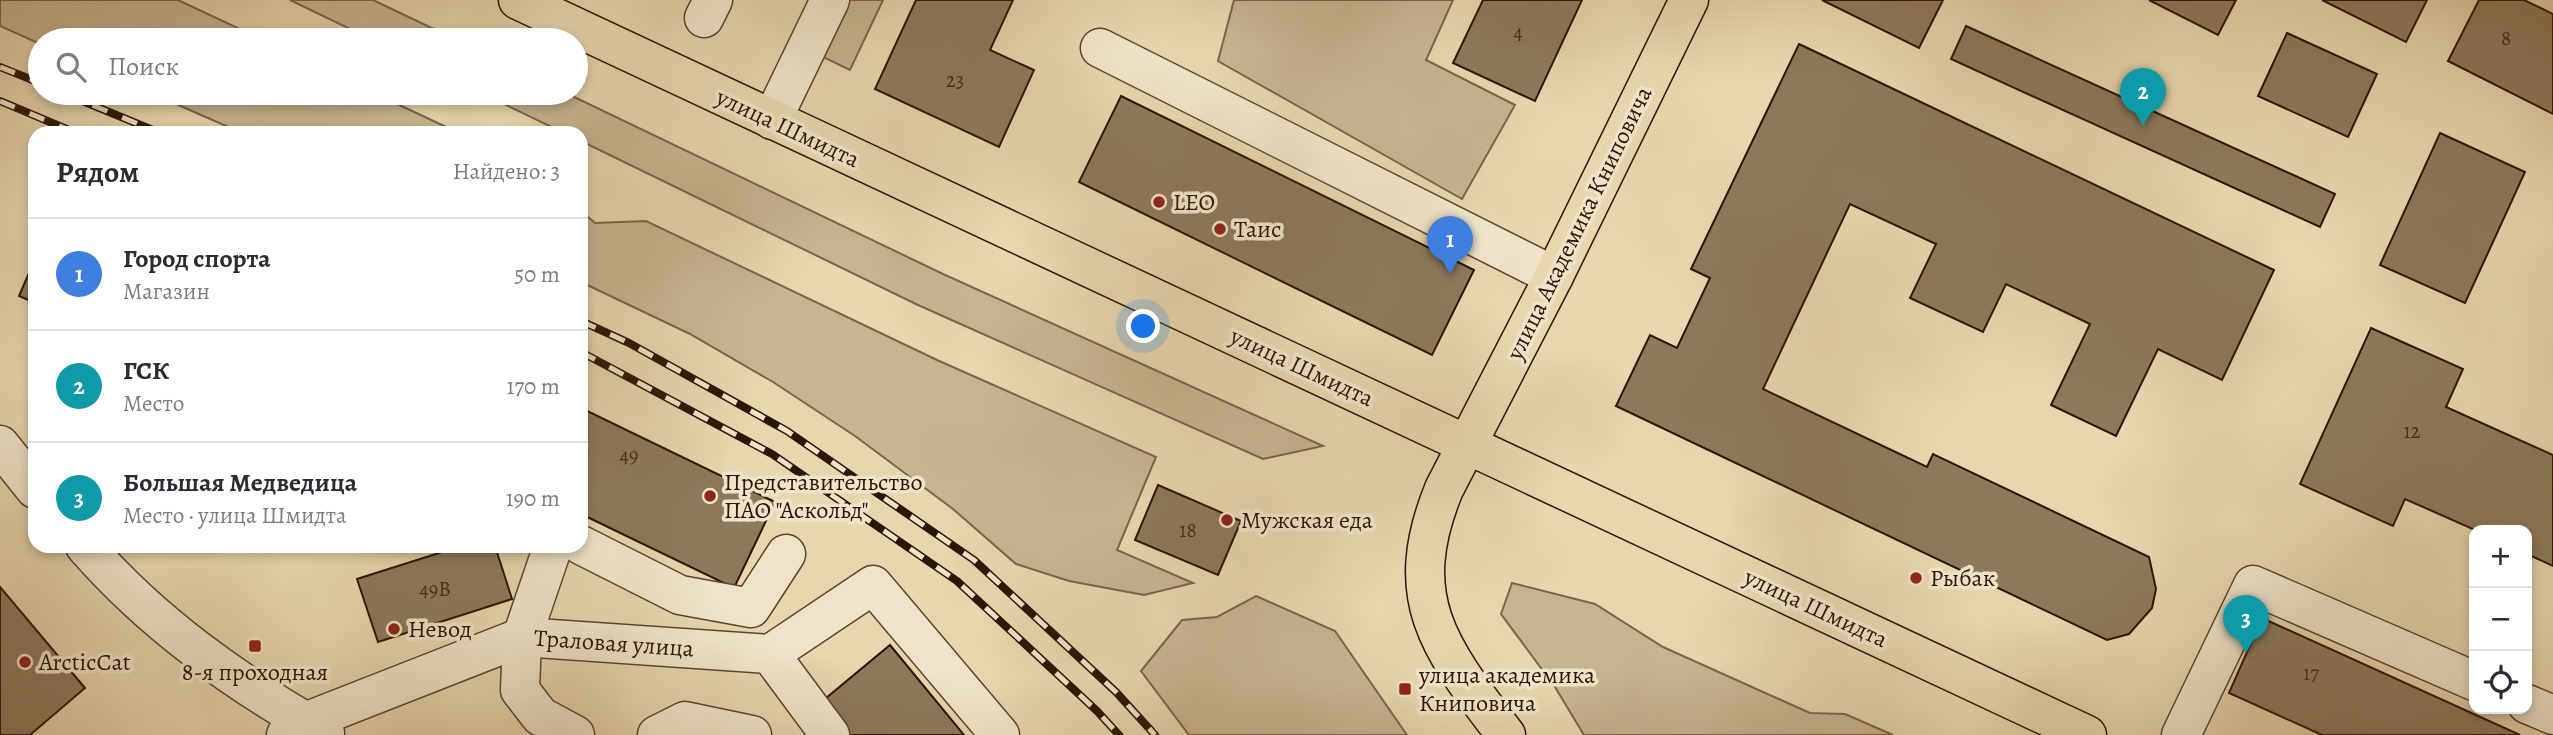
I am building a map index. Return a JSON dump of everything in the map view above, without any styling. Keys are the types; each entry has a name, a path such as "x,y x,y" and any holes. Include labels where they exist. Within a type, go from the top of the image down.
{"main road":[{"name":"улица Шмидта","path":"518,0 577,28"},
{"name":"улица Академика Книповича","path":"1506,735 1455,668 1433,625 1423,576 1429,525 1467,444 1555,276 1689,0"},
{"name":"улица Шмидта","path":"588,33 2087,735"}],"street":[{"path":"772,120 830,0"},
{"path":"1100,48 1555,276"},
{"path":"0,445 28,480"},
{"path":"588,548 680,594 751,608 786,554"},
{"name":"Траловая улица","path":"99,553 141,605 187,644 307,731 522,637 770,654"},
{"path":"551,553 522,637 520,690 540,716 575,735"},
{"path":"2181,735 2253,585 2469,679"},
{"path":"830,735 770,654 873,586 1000,735"},
{"path":"2532,706 2553,715"},
{"path":"657,735 685,721 752,735"}],"shaded area":[{"path":"0,0 178,0 238,28 28,28 28,39 0,26"},
{"path":"290,0 373,0 432,28 348,28"},
{"path":"847,0 883,0 850,70 821,56"},
{"path":"1234,0 1453,0 1426,60 1515,105 1462,199 1218,61"},
{"path":"588,104 943,274 1323,446 1263,459 918,305 588,144 588,126 549,126 506,105"},
{"path":"178,105 400,105 444,126 226,126"},
{"path":"588,217 595,223 646,221 937,360 1156,457 1117,550 1193,583 1144,595 1069,581 1016,564 953,509 855,436 773,382 690,334 588,285"},
{"path":"1512,583 1595,604 1663,647 1810,713 1845,714 1893,735 1584,735 1555,687 1501,614"},
{"path":"1256,596 1335,631 1407,735 1189,735 1141,671 1182,620 1217,617"}],"building":[{"path":"916,0 1013,0 990,50 1034,70 999,147 875,89"},
{"path":"1483,0 1582,0 1535,101 1453,63"},
{"path":"1822,0 1943,0 1919,48"},
{"path":"2149,0 2236,0 2218,35"},
{"path":"2322,0 2427,0 2406,42"},
{"path":"2479,0 2524,0 2553,14 2553,114 2448,61"},
{"path":"1966,26 2335,194 2320,227 1951,59"},
{"path":"2287,33 2377,74 2348,137 2258,96"},
{"path":"1799,44 2274,270 2222,380 2158,349 2116,436 2051,405 2090,324 2006,284 1983,332 1910,298 1936,244 1850,204 1763,389 1927,467 1933,454 2149,557 2156,589 2152,608 2129,634 2107,640 1616,406 1650,335 1677,348 1710,278 1691,269"},
{"path":"1121,96 1474,270 1432,355 1079,182"},
{"path":"2440,133 2525,172 2465,303 2380,265"},
{"path":"28,275 28,300 19,296"},
{"path":"2371,328 2463,369 2446,407 2553,455 2553,566 2532,556 2532,525 2469,525 2469,527 2405,499 2393,526 2300,484"},
{"path":"588,411 775,502 734,588 588,517"},
{"path":"1158,485 1241,521 1218,575 1135,540"},
{"path":"439,553 497,553 512,599 378,642 357,579"},
{"path":"0,587 85,688 30,735 0,735"},
{"path":"2262,618 2520,735 2322,735 2229,693"},
{"path":"890,645 964,735 845,735 819,704"}],"railway":[{"path":"0,67 28,78"},
{"path":"0,101 59,126"},
{"path":"92,105 143,126"},
{"path":"588,324 629,343 787,431 974,560 1116,692 1155,735"},
{"path":"588,356 772,454 957,581 1097,711 1119,735"}],"place":[{"name":"ГСК","path":"2143,126"},
{"name":"LEO","path":"1159,202"},
{"name":"Таис","path":"1220,229"},
{"name":"Город спорта","path":"1450,274"},
{"name":"Представительство ПАО \"Аскольд\"","path":"710,496"},
{"name":"Мужская еда","path":"1227,520"},
{"name":"Рыбак","path":"1916,578"},
{"name":"Невод","path":"394,629"},
{"name":"8-я проходная","path":"255,646"},
{"name":"Большая Медведица","path":"2246,653"},
{"name":"ArcticCat","path":"25,662"},
{"name":"улица академика Книповича","path":"1405,689"}]}
